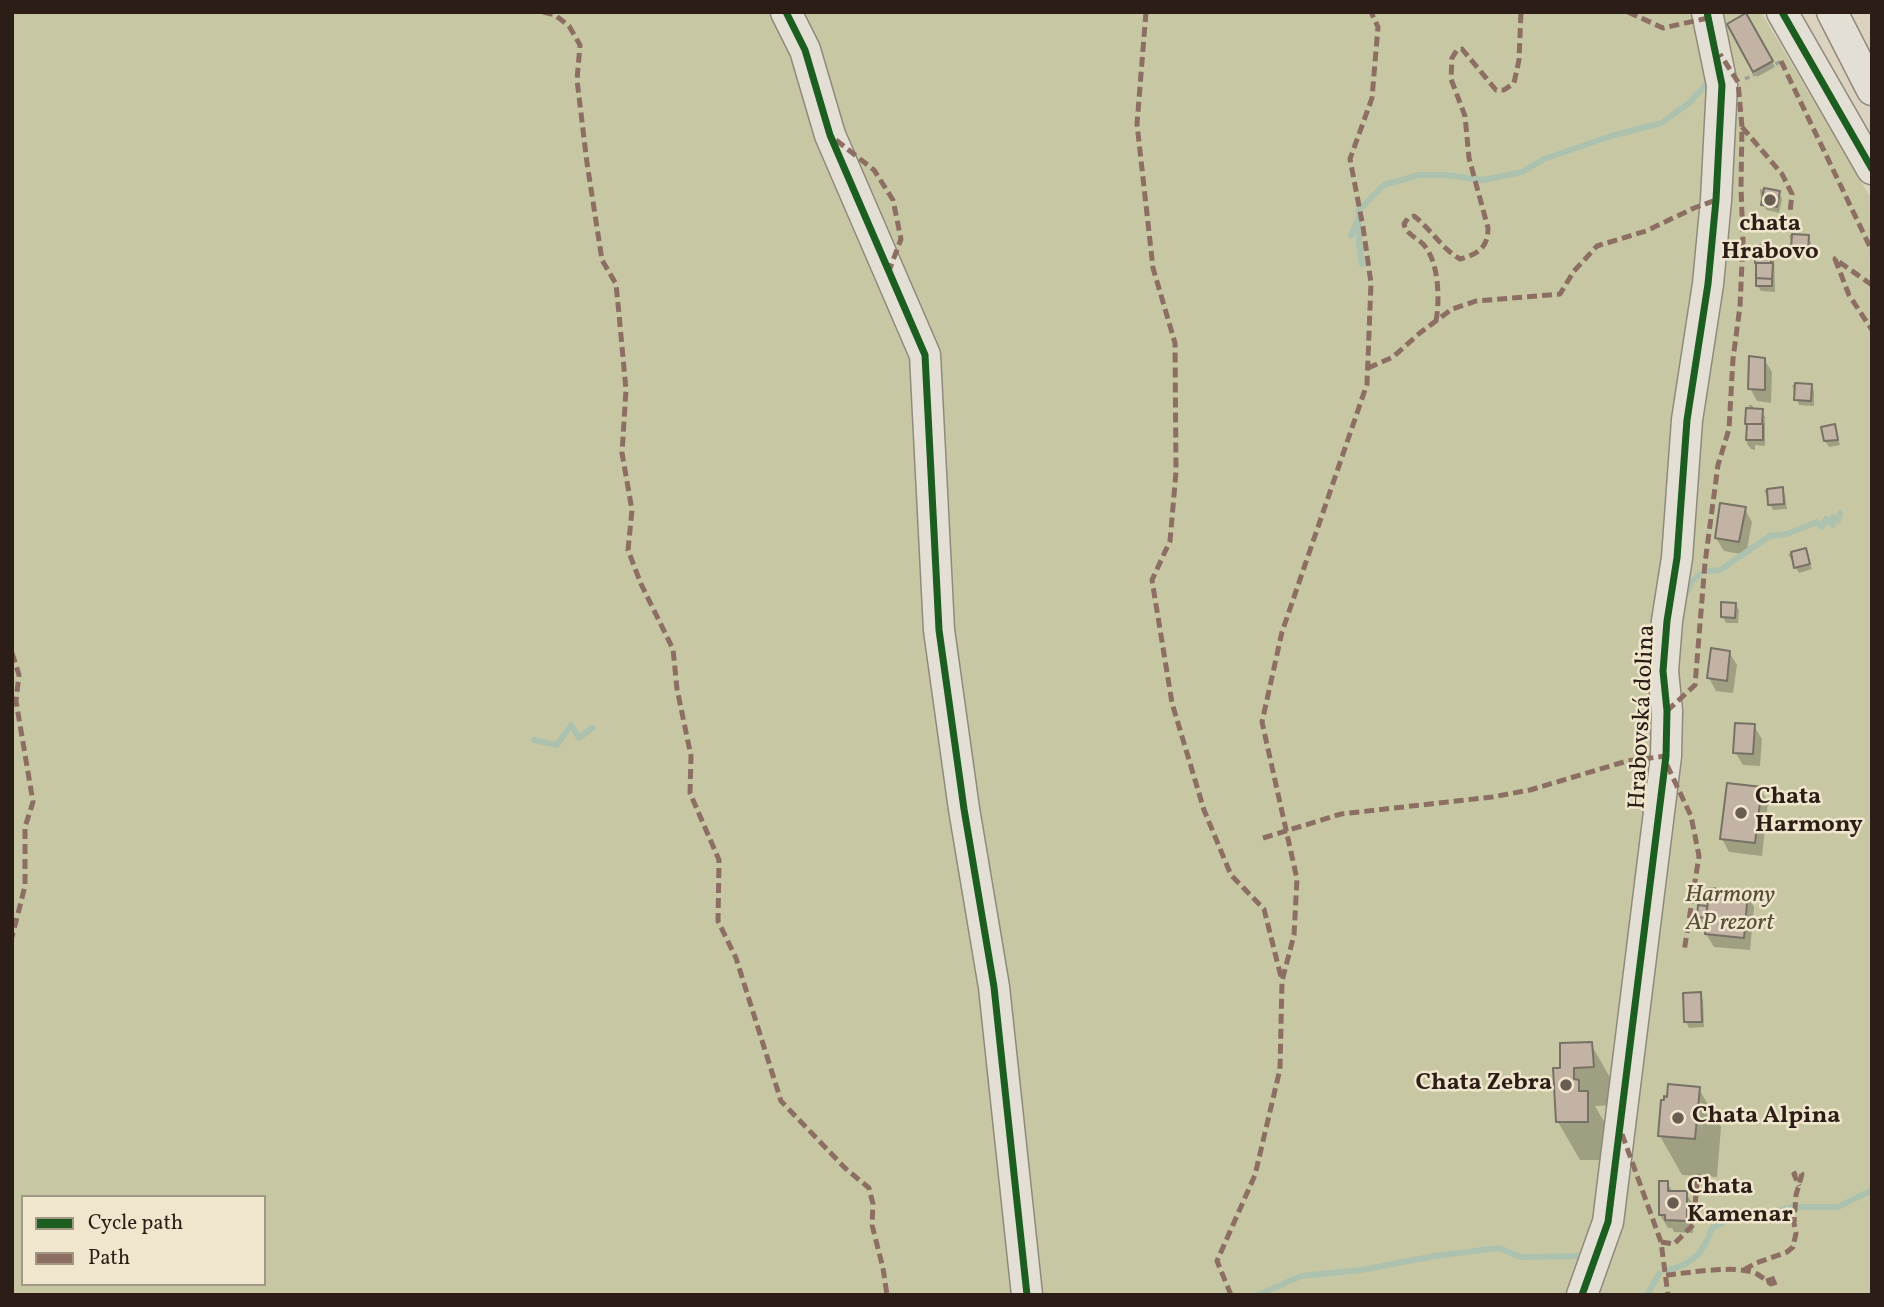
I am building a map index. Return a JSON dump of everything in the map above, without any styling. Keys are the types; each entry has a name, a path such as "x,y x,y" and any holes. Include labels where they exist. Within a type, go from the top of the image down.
{"street":[{"path":"786,12 805,50 830,135 925,355 939,630 964,809 994,987 1027,1295"},
{"name":"Hrabovská dolina","path":"1582,1295 1608,1222 1665,761 1667,711 1663,671 1667,621 1676,558 1687,420 1710,271 1716,200 1722,85 1707,12"},
{"path":"1782,12 1872,169"},
{"path":"1832,12 1872,90"}],"path":[{"path":"1722,85 1753,76 1801,47"}],"green space":[{"name":"Harmony AP rezort","path":"12,12 1761,12 1872,200 1872,1295 12,1295"}],"building":[{"path":"1746,13 1773,61 1753,72 1727,24"},
{"name":"chata Hrabovo","path":"1764,188 1780,191 1777,207 1761,205"},
{"path":"1792,234 1809,235 1808,252 1791,250"},
{"path":"1755,246 1772,247 1771,263 1755,263"},
{"path":"1756,263 1773,263 1772,279 1756,278"},
{"path":"1756,278 1772,279 1772,286 1756,286"},
{"path":"1749,356 1765,358 1765,390 1748,389"},
{"path":"1795,383 1812,384 1811,401 1794,400"},
{"path":"1746,408 1763,409 1762,424 1745,424"},
{"path":"1747,424 1763,424 1763,440 1746,440"},
{"path":"1835,424 1838,440 1824,441 1821,427"},
{"path":"1783,487 1784,504 1768,505 1767,489"},
{"path":"1720,503 1746,507 1739,542 1715,538"},
{"path":"1806,548 1810,564 1794,568 1791,552"},
{"path":"1721,602 1736,603 1735,618 1721,617"},
{"path":"1711,648 1730,651 1727,681 1707,678"},
{"path":"1735,723 1755,724 1753,754 1733,753"},
{"name":"Chata Harmony","path":"1727,783 1762,787 1755,843 1720,839"},
{"path":"1709,888 1748,892 1744,938 1705,934"},
{"path":"1698,905 1707,906 1706,918 1697,917"},
{"path":"1701,992 1702,1022 1684,1022 1683,993"},
{"name":"Chata Zebra","path":"1592,1042 1594,1067 1574,1068 1574,1079 1579,1080 1579,1091 1588,1091 1588,1122 1556,1122 1553,1068 1560,1068 1560,1043"},
{"name":"Chata Alpina","path":"1668,1084 1700,1087 1695,1139 1658,1136 1661,1100 1664,1100 1664,1096 1667,1097"},
{"name":"Chata Kamenar","path":"1659,1181 1668,1181 1668,1191 1687,1191 1687,1221 1665,1220 1665,1215 1659,1215"}],"waterway":[{"path":"1362,264 1359,210 1384,185 1419,175 1483,180 1522,172 1544,159 1611,136 1661,123 1688,104 1711,79"},
{"path":"1351,236 1357,222"},
{"path":"1708,571 1720,570 1770,536 1787,534 1817,522 1822,527 1826,519 1833,525 1833,517 1838,521 1840,513"},
{"path":"1685,596 1691,582 1700,574"},
{"path":"534,740 557,745 571,725 579,738 592,728"},
{"path":"1669,1270 1685,1264 1697,1255 1712,1228 1742,1212 1765,1213 1793,1207 1838,1207 1872,1190"},
{"path":"1258,1295 1301,1276 1361,1270 1435,1256 1499,1248 1521,1257 1585,1256"},
{"path":"1647,1295 1659,1274"}],"marked path":[{"path":"543,12 555,15 569,26 580,45 577,80 587,163 602,260 616,284 619,314 626,390 622,453 632,510 628,550 641,584 673,649 677,689 691,756 690,793 719,860 718,921 736,958 781,1101 845,1168 869,1188 873,1204 872,1225 887,1295"},
{"path":"1146,12 1137,124 1153,268 1175,343 1176,472 1170,541 1152,580 1172,703 1204,810 1231,875 1264,909 1281,977"},
{"path":"1231,1295 1217,1261 1255,1175 1280,1069 1282,981 1294,935 1297,879 1262,722 1282,632 1367,384 1371,283 1350,159 1372,98 1378,27 1371,12"},
{"path":"1436,321 1438,291 1432,260 1423,244 1409,233 1404,224 1408,218 1414,216 1460,259 1472,255 1484,245 1488,228 1469,158 1465,116 1451,79 1452,58 1457,50 1462,49 1496,90 1504,90 1514,83 1519,60 1521,12"},
{"path":"1628,12 1663,28 1708,18"},
{"path":"1667,711 1695,685 1705,563 1718,465 1729,429 1733,359 1740,306 1743,242 1742,127 1738,82 1720,54"},
{"path":"1781,61 1872,251"},
{"path":"1742,127 1782,174 1792,194 1790,212"},
{"path":"836,140 874,170 893,200 901,239 889,271"},
{"path":"1368,368 1393,357 1452,309 1476,301 1560,294 1574,271 1597,246 1646,231 1716,200"},
{"path":"1872,285 1835,259 1849,295 1872,330"},
{"path":"12,653 19,675 16,701 33,802 25,827 25,886 12,937"},
{"path":"1263,838 1341,814 1492,797 1530,790 1627,761 1666,756"},
{"path":"1667,765 1691,816 1699,856 1684,952"},
{"path":"1622,1134 1661,1242 1668,1295"},
{"path":"1744,1270 1793,1247 1796,1233 1796,1195 1802,1174 1799,1172 1794,1174 1799,1186"},
{"path":"1661,1242 1674,1244 1693,1225 1698,1174"},
{"path":"1666,1275 1738,1270 1757,1274 1766,1280 1768,1282 1769,1283 1771,1284 1777,1282 1775,1278 1766,1281"}],"cycle path":[{"path":"786,12 805,50 830,135 925,355 939,630 964,809 994,987 1027,1295"},
{"path":"1582,1295 1608,1222 1666,756 1667,711 1663,671 1667,621 1677,558 1687,420 1708,284 1716,200 1722,85 1707,12"},
{"path":"1782,12 1872,169"}],"place":[{"name":"chata Hrabovo","path":"1770,200"},
{"name":"Chata Harmony","path":"1741,813"},
{"name":"Chata Zebra","path":"1566,1085"},
{"name":"Chata Alpina","path":"1678,1118"},
{"name":"Chata Kamenar","path":"1673,1203"}]}
